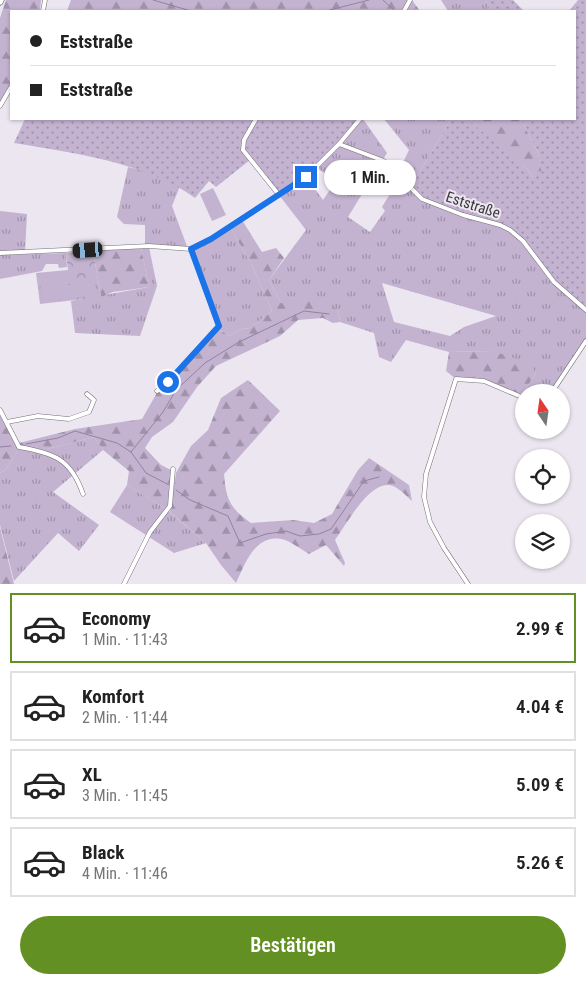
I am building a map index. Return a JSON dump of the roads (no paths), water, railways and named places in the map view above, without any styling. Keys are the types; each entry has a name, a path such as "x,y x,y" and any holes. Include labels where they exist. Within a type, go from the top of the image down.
{"street":[{"path":"0,106 10,89"},
{"path":"255,120 244,140 243,150 279,195"},
{"path":"0,253 148,246 191,249 279,195 317,168 359,120"},
{"name":"Eststraße","path":"339,144 384,160 422,199 510,230 554,282 586,310"},
{"path":"157,391 182,368 219,326 191,249"},
{"path":"557,384 586,341"},
{"path":"468,584 444,548 430,522 424,498 426,474 456,379 484,381 515,394"},
{"path":"7,422 38,416 69,419 90,412 94,400 87,394"},
{"path":"0,410 19,448 41,451 68,464 75,472 83,494"},
{"path":"124,584 150,532 170,506 173,469"}],"waterway":[{"path":"153,0 188,10"},
{"path":"330,10 369,0"},
{"path":"383,0 394,10"},
{"path":"131,452 163,412 176,390 205,363 239,342 304,311 329,314"},
{"path":"26,444 58,438 75,431 117,443 131,452 146,473 171,486"},
{"path":"0,447 11,446"},
{"path":"176,490 190,500 228,516 240,543 266,534 286,531 300,536 319,534 331,529 364,481 379,477"}]}
